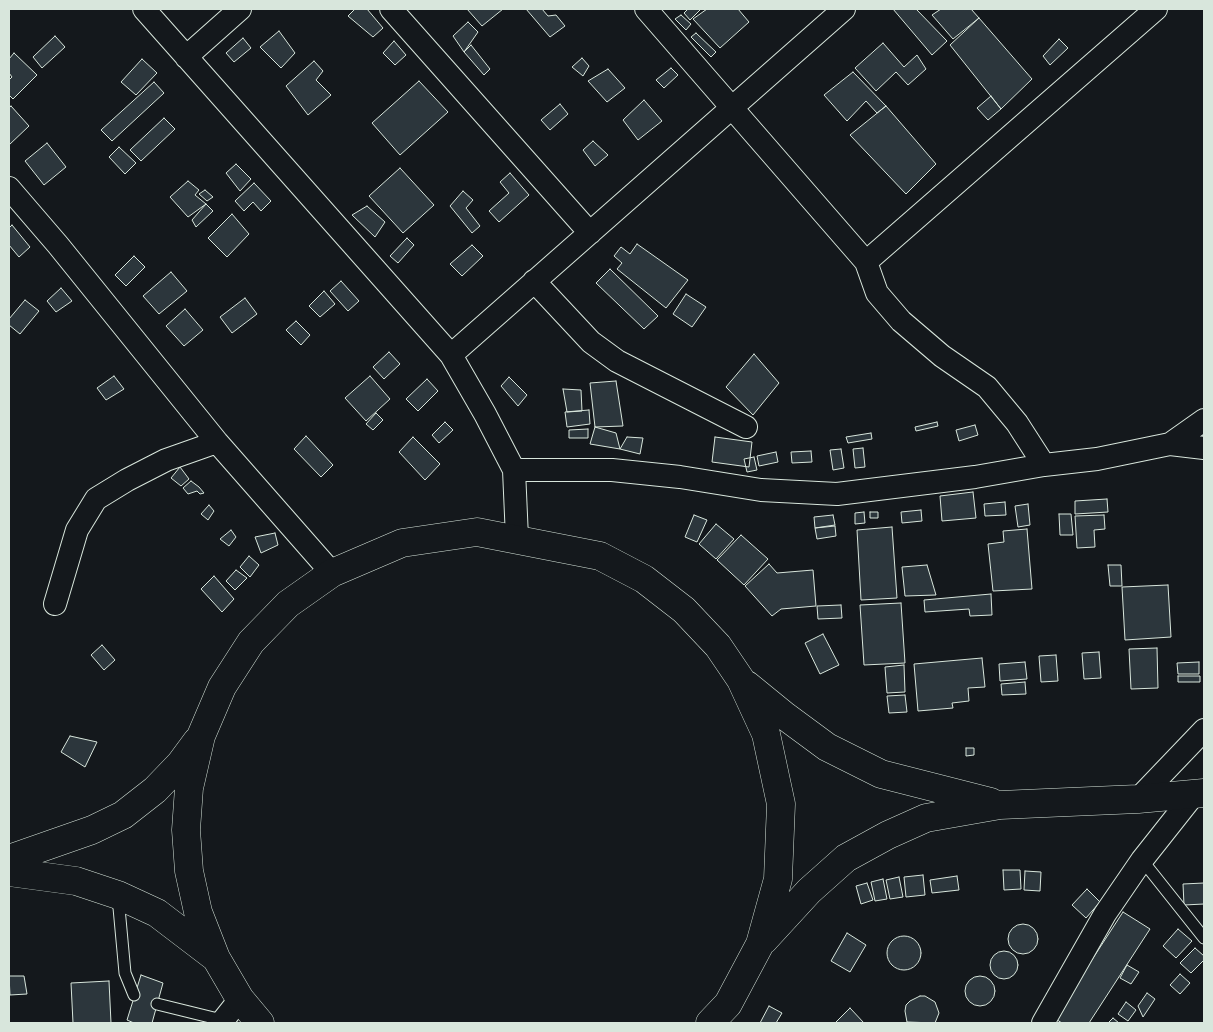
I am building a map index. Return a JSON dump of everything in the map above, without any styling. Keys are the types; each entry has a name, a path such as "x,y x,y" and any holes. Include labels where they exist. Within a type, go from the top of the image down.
{"street":[{"path":"144,9 451,355 514,470 517,538"},
{"path":"186,56 240,9"},
{"path":"391,9 590,233"},
{"path":"646,9 866,262 877,293 901,321 942,356 987,387 1017,423 1044,465"},
{"path":"451,355 844,9"},
{"path":"866,262 1156,9"},
{"path":"9,188 58,245 217,442 332,573"},
{"path":"534,281 591,342 617,361 746,427"},
{"path":"1170,444 1204,420"},
{"path":"55,604 78,530 96,500 126,480 166,460 217,442"},
{"path":"514,470 612,470 680,477 761,490 837,494 975,477 1044,465 1097,459 1170,444 1204,448"},
{"path":"260,1023 240,1000 216,958 198,912 190,871 186,830 189,788 201,736 222,687 251,642 288,604 332,573 402,543 477,532 517,538 600,556 644,579 684,610 718,646 741,680 766,734 781,804 778,879 760,944 728,1004 710,1023"},
{"path":"741,680 785,716 827,746 881,774 1000,805"},
{"path":"1138,798 1204,730"},
{"path":"9,859 92,830 123,814 155,790 180,764 201,736"},
{"path":"760,944 809,892 846,858 888,835 926,818 1000,805 1200,793"},
{"path":"1043,1023 1105,914 1142,860 1200,793"},
{"path":"9,872 76,881 118,895 157,914 216,958"},
{"path":"221,1022 240,1000"}],"lane":[{"path":"1142,860 1204,938"},
{"path":"118,895 125,974 134,994"},
{"path":"157,1004 221,1022"}],"building":[{"path":"355,9 367,9 383,28 373,37 348,16"},
{"path":"467,9 503,9 482,26"},
{"path":"526,9 542,9 548,16 556,15 565,26 550,37"},
{"path":"688,9 701,9 690,20 684,13"},
{"path":"707,9 738,9 749,22 720,48 693,19"},
{"path":"893,9 916,9 947,41 932,55"},
{"path":"941,9 971,9 979,18 953,39 932,15"},
{"path":"681,15 691,24 686,30 675,19"},
{"path":"979,18 1032,79 1001,109 950,45"},
{"path":"468,22 478,32 464,52 453,36"},
{"path":"279,31 295,53 281,68 260,47"},
{"path":"696,33 716,52 711,57 691,37"},
{"path":"55,36 65,47 42,68 33,57"},
{"path":"243,38 251,48 234,62 226,53"},
{"path":"1059,39 1068,48 1050,65 1043,56"},
{"path":"394,41 406,55 395,65 383,53"},
{"path":"883,43 904,67 917,55 926,69 908,85 896,72 876,91 855,68"},
{"path":"471,45 490,69 484,75 464,52"},
{"path":"14,53 37,75 13,99 9,95 9,80 12,77 9,73 9,59"},
{"path":"582,58 589,66 583,76 572,67"},
{"path":"142,59 157,73 136,95 121,82"},
{"path":"314,61 323,71 316,80 331,95 308,115 286,86"},
{"path":"671,68 678,75 664,88 656,80"},
{"path":"608,69 625,88 607,102 588,81"},
{"path":"853,72 886,106 877,113 866,101 847,121 824,95"},
{"path":"419,81 448,112 400,155 372,123"},
{"path":"154,82 164,93 112,141 101,130"},
{"path":"991,96 1001,109 988,120 977,108"},
{"path":"644,100 662,121 638,140 623,120"},
{"path":"560,104 568,114 550,130 541,120"},
{"path":"11,106 29,126 9,145 9,108"},
{"path":"886,106 936,164 906,194 850,135"},
{"path":"164,118 175,129 141,161 130,150"},
{"path":"593,141 608,155 595,166 583,150"},
{"path":"47,143 66,167 44,185 25,161"},
{"path":"119,147 136,163 125,174 109,157"},
{"path":"236,164 251,179 240,191 226,173"},
{"path":"400,168 434,205 403,233 369,196"},
{"path":"510,173 529,195 499,222 489,211 509,193 500,182"},
{"path":"188,181 199,190 195,195 206,204 188,217 170,197"},
{"path":"254,183 271,201 261,211 253,202 244,211 235,201"},
{"path":"205,190 213,197 207,201 199,194"},
{"path":"463,191 473,200 466,208 480,226 472,233 450,206"},
{"path":"206,204 213,211 196,227 192,220"},
{"path":"367,206 385,222 375,237 352,215"},
{"path":"232,214 249,234 227,257 208,238"},
{"path":"12,225 30,247 19,257 9,245 9,228"},
{"path":"407,238 414,245 398,263 390,256"},
{"path":"637,244 688,280 666,308 617,269 622,263 614,256 621,247 630,254"},
{"path":"472,245 483,256 462,276 450,264"},
{"path":"134,256 145,267 126,286 115,275"},
{"path":"610,269 658,316 644,329 596,283"},
{"path":"171,272 187,291 159,314 143,296"},
{"path":"341,281 359,301 348,311 330,291"},
{"path":"61,288 72,301 56,312 47,301"},
{"path":"324,291 335,304 320,317 309,306"},
{"path":"686,294 706,307 692,327 673,314"},
{"path":"245,298 257,314 232,333 220,317"},
{"path":"25,300 39,311 20,334 9,325 9,319"},
{"path":"185,309 203,330 184,346 166,326"},
{"path":"296,321 310,335 301,345 286,330"},
{"path":"389,352 400,364 384,379 373,367"},
{"path":"754,354 779,383 753,415 726,387"},
{"path":"114,376 124,389 106,400 97,388"},
{"path":"370,376 390,399 366,421 345,398"},
{"path":"509,377 527,395 518,406 501,386"},
{"path":"427,379 438,391 418,411 406,399"},
{"path":"616,381 623,426 595,427 590,383"},
{"path":"563,389 581,390 582,411 567,412"},
{"path":"589,410 590,424 567,427 565,412"},
{"path":"376,413 383,420 373,430 366,424"},
{"path":"445,422 453,430 439,443 432,435"},
{"path":"937,422 938,426 916,431 915,427"},
{"path":"975,425 978,435 959,441 956,430"},
{"path":"595,427 616,433 620,449 590,444"},
{"path":"588,429 588,438 569,438 569,430"},
{"path":"871,433 872,439 848,443 846,437"},
{"path":"306,436 333,465 321,477 294,449"},
{"path":"413,437 440,464 425,480 399,452"},
{"path":"627,437 643,438 640,454 620,449"},
{"path":"715,437 752,442 749,467 712,462"},
{"path":"863,448 865,467 855,468 853,449"},
{"path":"841,449 844,468 833,470 830,450"},
{"path":"811,451 812,462 792,463 791,452"},
{"path":"776,452 778,462 759,466 757,456"},
{"path":"754,457 757,470 747,472 744,459"},
{"path":"180,467 189,479 181,486 171,478"},
{"path":"191,481 204,493 200,494 197,491 188,494 183,488"},
{"path":"973,492 976,518 942,521 940,496"},
{"path":"1107,499 1108,512 1075,514 1075,501"},
{"path":"1005,502 1006,515 985,516 984,504"},
{"path":"1028,504 1030,525 1018,527 1015,506"},
{"path":"209,505 214,511 208,520 201,514"},
{"path":"921,510 922,521 902,523 901,512"},
{"path":"864,512 865,523 855,524 855,513"},
{"path":"870,512 878,512 878,518 870,518"},
{"path":"1059,514 1071,514 1073,535 1060,535"},
{"path":"694,515 707,520 697,542 685,537"},
{"path":"833,515 835,525 815,528 814,517"},
{"path":"1104,515 1105,529 1094,530 1095,547 1077,548 1075,516"},
{"path":"716,524 734,539 716,559 699,544"},
{"path":"835,526 836,536 817,539 815,528"},
{"path":"892,527 897,598 861,600 857,530"},
{"path":"1027,529 1032,589 993,591 988,544 1004,542 1003,531"},
{"path":"231,530 236,537 229,546 220,539"},
{"path":"275,533 278,545 261,553 255,537"},
{"path":"741,535 768,559 744,585 717,560"},
{"path":"249,556 259,565 250,577 240,567"},
{"path":"769,564 777,573 813,570 816,606 781,609 772,616 745,586"},
{"path":"927,565 936,595 905,596 902,567"},
{"path":"1108,565 1121,565 1122,586 1110,586"},
{"path":"236,570 247,578 235,590 226,581"},
{"path":"214,576 234,599 222,612 201,589"},
{"path":"1168,585 1171,637 1125,640 1122,587"},
{"path":"991,594 992,615 970,616 969,609 925,612 924,600"},
{"path":"901,603 905,663 864,665 860,605"},
{"path":"841,605 842,618 818,619 817,606"},
{"path":"823,634 839,665 820,674 805,643"},
{"path":"102,645 115,660 104,670 91,655"},
{"path":"1157,648 1158,688 1131,689 1129,649"},
{"path":"1099,652 1101,678 1084,679 1082,653"},
{"path":"1056,655 1058,681 1041,682 1039,656"},
{"path":"982,658 985,687 968,688 969,701 952,703 953,708 918,711 914,664"},
{"path":"1025,662 1027,679 1000,681 999,664"},
{"path":"1199,662 1199,674 1178,674 1177,663"},
{"path":"904,665 905,692 887,693 885,667"},
{"path":"1178,676 1200,676 1200,682 1178,682"},
{"path":"1025,682 1026,694 1002,695 1001,684"},
{"path":"905,695 907,712 889,713 887,696"},
{"path":"70,736 97,742 85,767 61,752"},
{"path":"966,748 974,748 974,755 966,756"},
{"path":"1003,870 1020,870 1021,889 1004,890"},
{"path":"1025,871 1041,872 1040,891 1024,890"},
{"path":"923,875 925,895 906,897 904,877"},
{"path":"957,876 959,890 932,893 930,880"},
{"path":"899,877 903,897 890,899 886,880"},
{"path":"883,879 887,899 875,901 871,882"},
{"path":"867,883 873,900 861,904 856,886"},
{"path":"1204,883 1204,904 1184,905 1183,884"},
{"path":"1087,889 1100,902 1086,918 1072,905"},
{"path":"1123,912 1150,929 1089,1023 1062,1023 1054,1018"},
{"path":"1023,924 1034,928 1038,939 1034,950 1023,954 1012,950 1008,939 1012,928"},
{"path":"1178,929 1192,941 1176,958 1163,946"},
{"path":"847,933 866,945 850,972 831,961"},
{"path":"904,936 911,937 916,941 920,946 920,960 916,965 911,969 904,970 897,969 892,965 888,960 887,953 888,946 892,941 897,937"},
{"path":"1195,948 1204,956 1204,960 1191,973 1180,963"},
{"path":"1004,951 1014,955 1018,965 1014,975 1004,979 994,975 990,965 994,955"},
{"path":"1127,965 1139,972 1131,984 1120,978"},
{"path":"1180,974 1190,983 1180,994 1170,985"},
{"path":"141,975 163,983 152,1023 134,1023 127,1020"},
{"path":"9,976 24,976 27,994 10,995"},
{"path":"980,976 991,980 995,991 991,1002 980,1006 969,1002 965,991 969,980"},
{"path":"109,981 111,1023 73,1023 71,983"},
{"path":"1147,993 1155,999 1143,1017 1138,1006"},
{"path":"920,996 925,996 935,1002 939,1013 935,1023 907,1022 906,1005"},
{"path":"1126,1002 1136,1010 1128,1021 1118,1014"},
{"path":"769,1006 782,1013 776,1023 760,1023"},
{"path":"850,1008 864,1023 835,1023"},
{"path":"1113,1018 1119,1023 1108,1023"}]}
